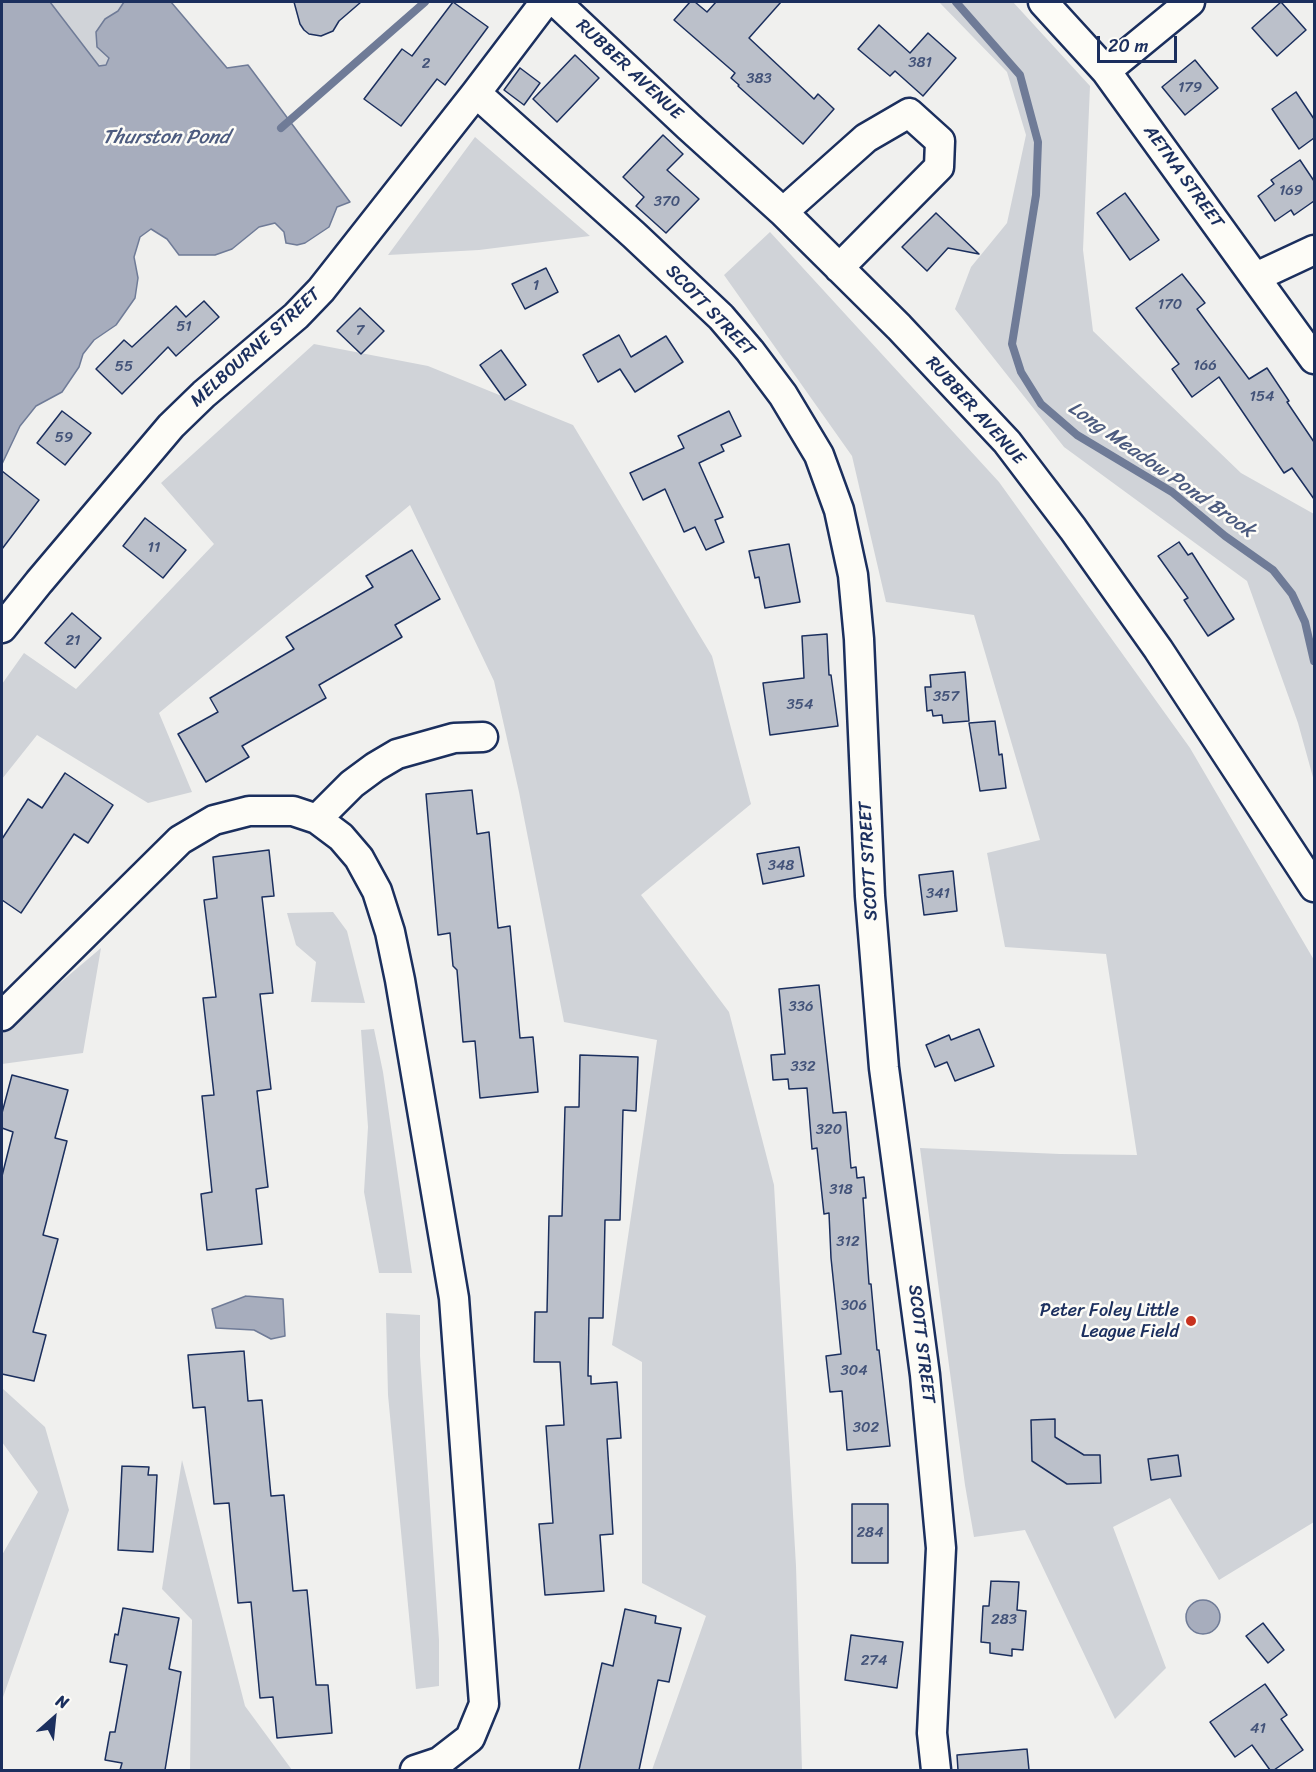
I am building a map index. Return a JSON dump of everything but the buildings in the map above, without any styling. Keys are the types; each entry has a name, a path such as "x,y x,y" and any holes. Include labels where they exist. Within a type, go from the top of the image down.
{"street":[{"name":"MELBOURNE STREET","path":"2,628 69,545 171,426 204,394 296,316 321,290 545,2"},
{"name":"RUBBER AVENUE","path":"556,2 783,212 899,327 1007,442 1073,529 1158,650 1311,882"},
{"name":"AETNA STREET","path":"1043,2 1106,71 1314,359"},
{"path":"1106,71 1190,2"},
{"name":"SCOTT STREET","path":"476,93 634,235 721,317 783,395 819,455 839,510 853,575 859,639 870,896 885,1068 925,1375 940,1536 939,1618 932,1733 936,1770"},
{"path":"783,212 866,138 909,113 940,141 939,166 839,268"},
{"path":"1256,277 1314,250"},
{"path":"317,819 352,784 397,754 454,738 483,737"},
{"path":"2,1016 180,840 214,820 249,811 293,812 317,819 341,837 359,858 377,891 390,932 454,1298 484,1704 470,1738 439,1762 415,1770"}],"shaded area":[{"path":"50,2 124,2 118,11 105,19 109,57 106,65 99,66"},
{"path":"939,2 1013,2 1090,86 1083,250 1093,331 1241,473 1314,514 1314,781 1298,723 1247,581 1064,447 955,309 971,267 1007,223 1026,135 1007,72"},
{"path":"475,137 590,236 479,250 388,255"},
{"path":"770,232 999,482 1190,748 1314,960 1314,1522 1219,1580 1170,1498 1113,1527 1166,1668 1115,1719 1025,1530 974,1537 920,1148 1137,1155 1106,954 1005,947 987,853 1040,840 974,615 886,602 852,456 724,275"},
{"path":"314,344 428,366 573,425 712,656 751,804 641,895 729,1012 774,1185 796,1566 802,1770 652,1770 706,1616 642,1583 642,1362 612,1345 657,1040 564,1022 519,792 494,681 410,505 159,713 192,792 148,803 37,735 2,779 2,684 24,653 76,689 214,544 161,483"},
{"path":"333,912 347,931 365,1003 311,1002 316,962 296,945 287,913"},
{"path":"101,948 83,1053 2,1064 2,1032"},
{"path":"374,1029 383,1072 412,1273 379,1273 364,1192 368,1127 361,1030"},
{"path":"386,1313 420,1315 420,1356 439,1640 439,1686 416,1689 388,1395"},
{"path":"2,1388 45,1427 69,1510 2,1700 2,1555 38,1492 2,1442"},
{"path":"182,1460 245,1706 292,1770 190,1770 192,1620 162,1589"}],"water":[{"name":"Thurston Pond","path":"2,2 50,2 99,66 106,65 109,58 97,47 96,32 105,19 118,11 124,2 171,2 227,68 248,65 350,202 337,207 329,227 305,243 297,245 286,243 284,232 275,223 259,227 232,249 215,255 179,255 167,239 151,229 140,237 134,257 138,278 135,298 116,325 94,340 83,354 79,367 62,392 36,406 20,426 2,464"},
{"path":"246,1296 283,1299 285,1336 271,1339 254,1330 216,1328 212,1309"},
{"path":"1203,1600 1215,1605 1220,1617 1215,1629 1203,1634 1191,1629 1186,1617 1191,1605"}],"waterway":[{"name":"Long Meadow Pond Brook","path":"281,128 425,2"},
{"name":"Long Meadow Pond Brook","path":"956,2 1020,75 1038,142 1036,195 1012,344 1021,372 1041,404 1077,435 1172,492 1225,536 1273,570 1292,594 1305,622 1314,661"}],"place":[{"name":"Peter Foley Little League Field","path":"1191,1321"}]}
